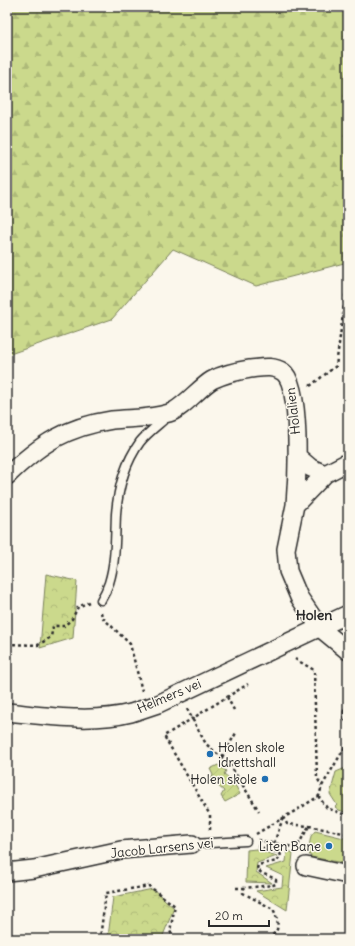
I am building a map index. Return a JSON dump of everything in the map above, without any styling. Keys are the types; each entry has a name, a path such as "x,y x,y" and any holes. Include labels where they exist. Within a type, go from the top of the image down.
{"street":[{"name":"Holalien","path":"7,476 31,454 52,439 72,429 114,420 155,417 172,412 212,380 240,370 272,368 283,372 291,383 296,415 297,456 295,505 286,549 288,571 299,597 320,628 348,651"},
{"path":"297,456 311,468 325,474"},
{"path":"295,505 325,474 348,462"},
{"name":"Helmers vei","path":"7,712 69,718 94,718 130,713 158,704 309,631 320,628 348,614"},
{"name":"Jacob Larsens vei","path":"7,872 34,869 121,850 192,844"},
{"path":"306,866 348,875"}],"lane":[{"name":"Holalien","path":"101,600 109,583 113,563 118,494 124,475 131,458 141,442 172,412"},
{"path":"348,712 348,717"},
{"name":"Jacob Larsens vei","path":"192,844 246,841"}],"path":[{"path":"294,398 336,366 346,292 348,291"},
{"path":"7,644 38,645 51,637 53,626 64,626 72,619 78,607 90,601 101,600 102,617 128,642 131,647 146,708"},
{"path":"291,656 314,670 317,778 322,786"},
{"path":"210,843 210,815 164,736 252,681"},
{"path":"226,697 234,710"},
{"path":"187,709 206,744 230,765 259,810"},
{"path":"222,757 236,733"},
{"path":"258,832 319,796 322,786 348,743"},
{"path":"319,796 327,808 348,816"},
{"path":"283,817 287,824 309,826 348,834"},
{"path":"274,843 283,817"},
{"path":"246,841 260,840 297,847 309,826"},
{"path":"236,888 276,884 276,880 274,878 258,871 257,869 258,865 277,861 281,856 280,853 259,847 246,841"},
{"path":"102,939 100,938 106,893 149,886 175,906 170,931 174,939"},
{"path":"244,888 243,893 273,909 275,912 276,932 265,939"}],"green space":[{"path":"7,7 348,7 348,262 256,286 173,249 112,319 7,355"},
{"path":"46,574 77,581 73,638 40,648"},
{"path":"218,765 226,771 224,774 233,781 240,794 225,802 221,796 224,791 211,780 213,775 210,769"},
{"path":"348,767 348,813 335,807 337,805 330,794 336,772"},
{"name":"Liten Bane","path":"315,831 348,839 348,864 311,857 308,852 311,836"},
{"path":"256,849 277,856 257,863 256,872 272,883 246,882 247,850"},
{"path":"287,850 293,853 287,910 256,891 282,887 283,876 266,868 286,862"},
{"path":"153,889 174,908 162,938 113,939 108,937 113,897"}],"place":[{"name":"Holen skole idrettshall","path":"210,754"},
{"name":"Holen skole","path":"265,779"},
{"name":"Liten Bane","path":"329,846"}],"district":[{"name":"Holen","path":"314,615"}]}
